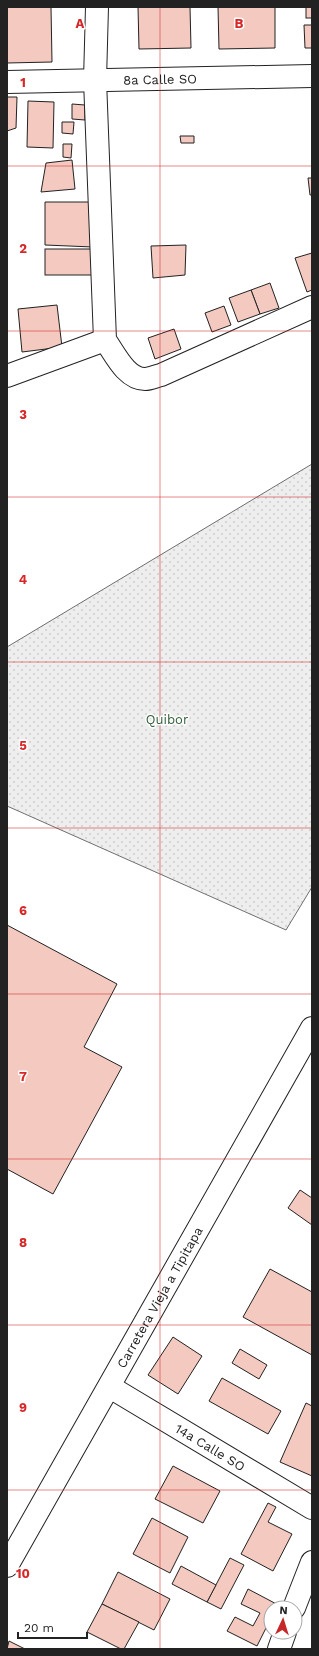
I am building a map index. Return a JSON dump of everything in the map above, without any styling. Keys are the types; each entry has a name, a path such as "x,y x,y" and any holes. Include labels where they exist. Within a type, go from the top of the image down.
{"street":[{"path":"96,7 95,80 105,340 128,372 136,377 146,379 161,375 312,307"},
{"name":"8a Calle SO","path":"7,82 312,76"},
{"path":"7,376 105,340"},
{"name":"Carretera Vieja a Tipitapa","path":"7,1566 110,1387 312,1028"},
{"name":"14a Calle SO","path":"110,1387 312,1508"},
{"path":"297,1600 312,1562"}],"green space":[{"name":"Quibor","path":"312,464 312,887 286,930 7,806 7,647"}],"building":[{"path":"7,7 51,7 52,62 7,63"},
{"path":"138,7 190,7 191,48 139,49"},
{"path":"218,7 275,7 275,48 219,49"},
{"path":"306,7 312,7 312,18 306,18"},
{"path":"304,25 312,25 312,48 305,48"},
{"path":"7,97 17,97 16,128 7,131"},
{"path":"28,101 54,102 53,148 27,147"},
{"path":"72,104 85,105 85,120 72,119"},
{"path":"62,122 74,122 73,134 62,133"},
{"path":"180,136 194,136 194,143 181,143"},
{"path":"63,144 72,144 71,158 63,157"},
{"path":"72,160 75,189 41,192 46,163"},
{"path":"308,178 312,178 312,195 310,195"},
{"path":"45,202 91,202 93,247 45,245"},
{"path":"186,245 185,275 153,278 151,246"},
{"path":"45,249 92,249 92,275 45,275"},
{"path":"312,253 312,290 307,292 295,258"},
{"path":"270,283 279,308 260,314 251,290"},
{"path":"251,290 260,314 238,322 229,298"},
{"path":"57,305 62,347 22,352 18,309"},
{"path":"224,306 231,325 212,332 205,313"},
{"path":"174,329 181,349 155,359 148,338"},
{"path":"7,925 117,984 84,1047 122,1067 53,1194 7,1169"},
{"path":"300,1190 312,1198 312,1225 288,1208"},
{"path":"270,1269 312,1292 312,1355 243,1317"},
{"path":"173,1337 202,1356 178,1394 148,1375"},
{"path":"240,1349 267,1365 259,1379 232,1363"},
{"path":"222,1378 281,1411 268,1434 209,1401"},
{"path":"306,1403 312,1406 312,1476 280,1462"},
{"path":"173,1466 220,1491 203,1523 155,1499"},
{"path":"268,1503 276,1507 268,1522 292,1534 273,1571 241,1554"},
{"path":"152,1518 188,1537 170,1573 133,1554"},
{"path":"230,1558 244,1565 221,1609 207,1602"},
{"path":"181,1566 216,1585 207,1602 172,1584"},
{"path":"118,1572 170,1599 154,1630 102,1604"},
{"path":"248,1589 269,1600 263,1600 263,1634 257,1646 227,1631 235,1617 253,1626 260,1613 241,1604"},
{"path":"102,1604 139,1622 124,1649 121,1649 87,1632"},
{"path":"9,1641 25,1649 7,1649"}]}
